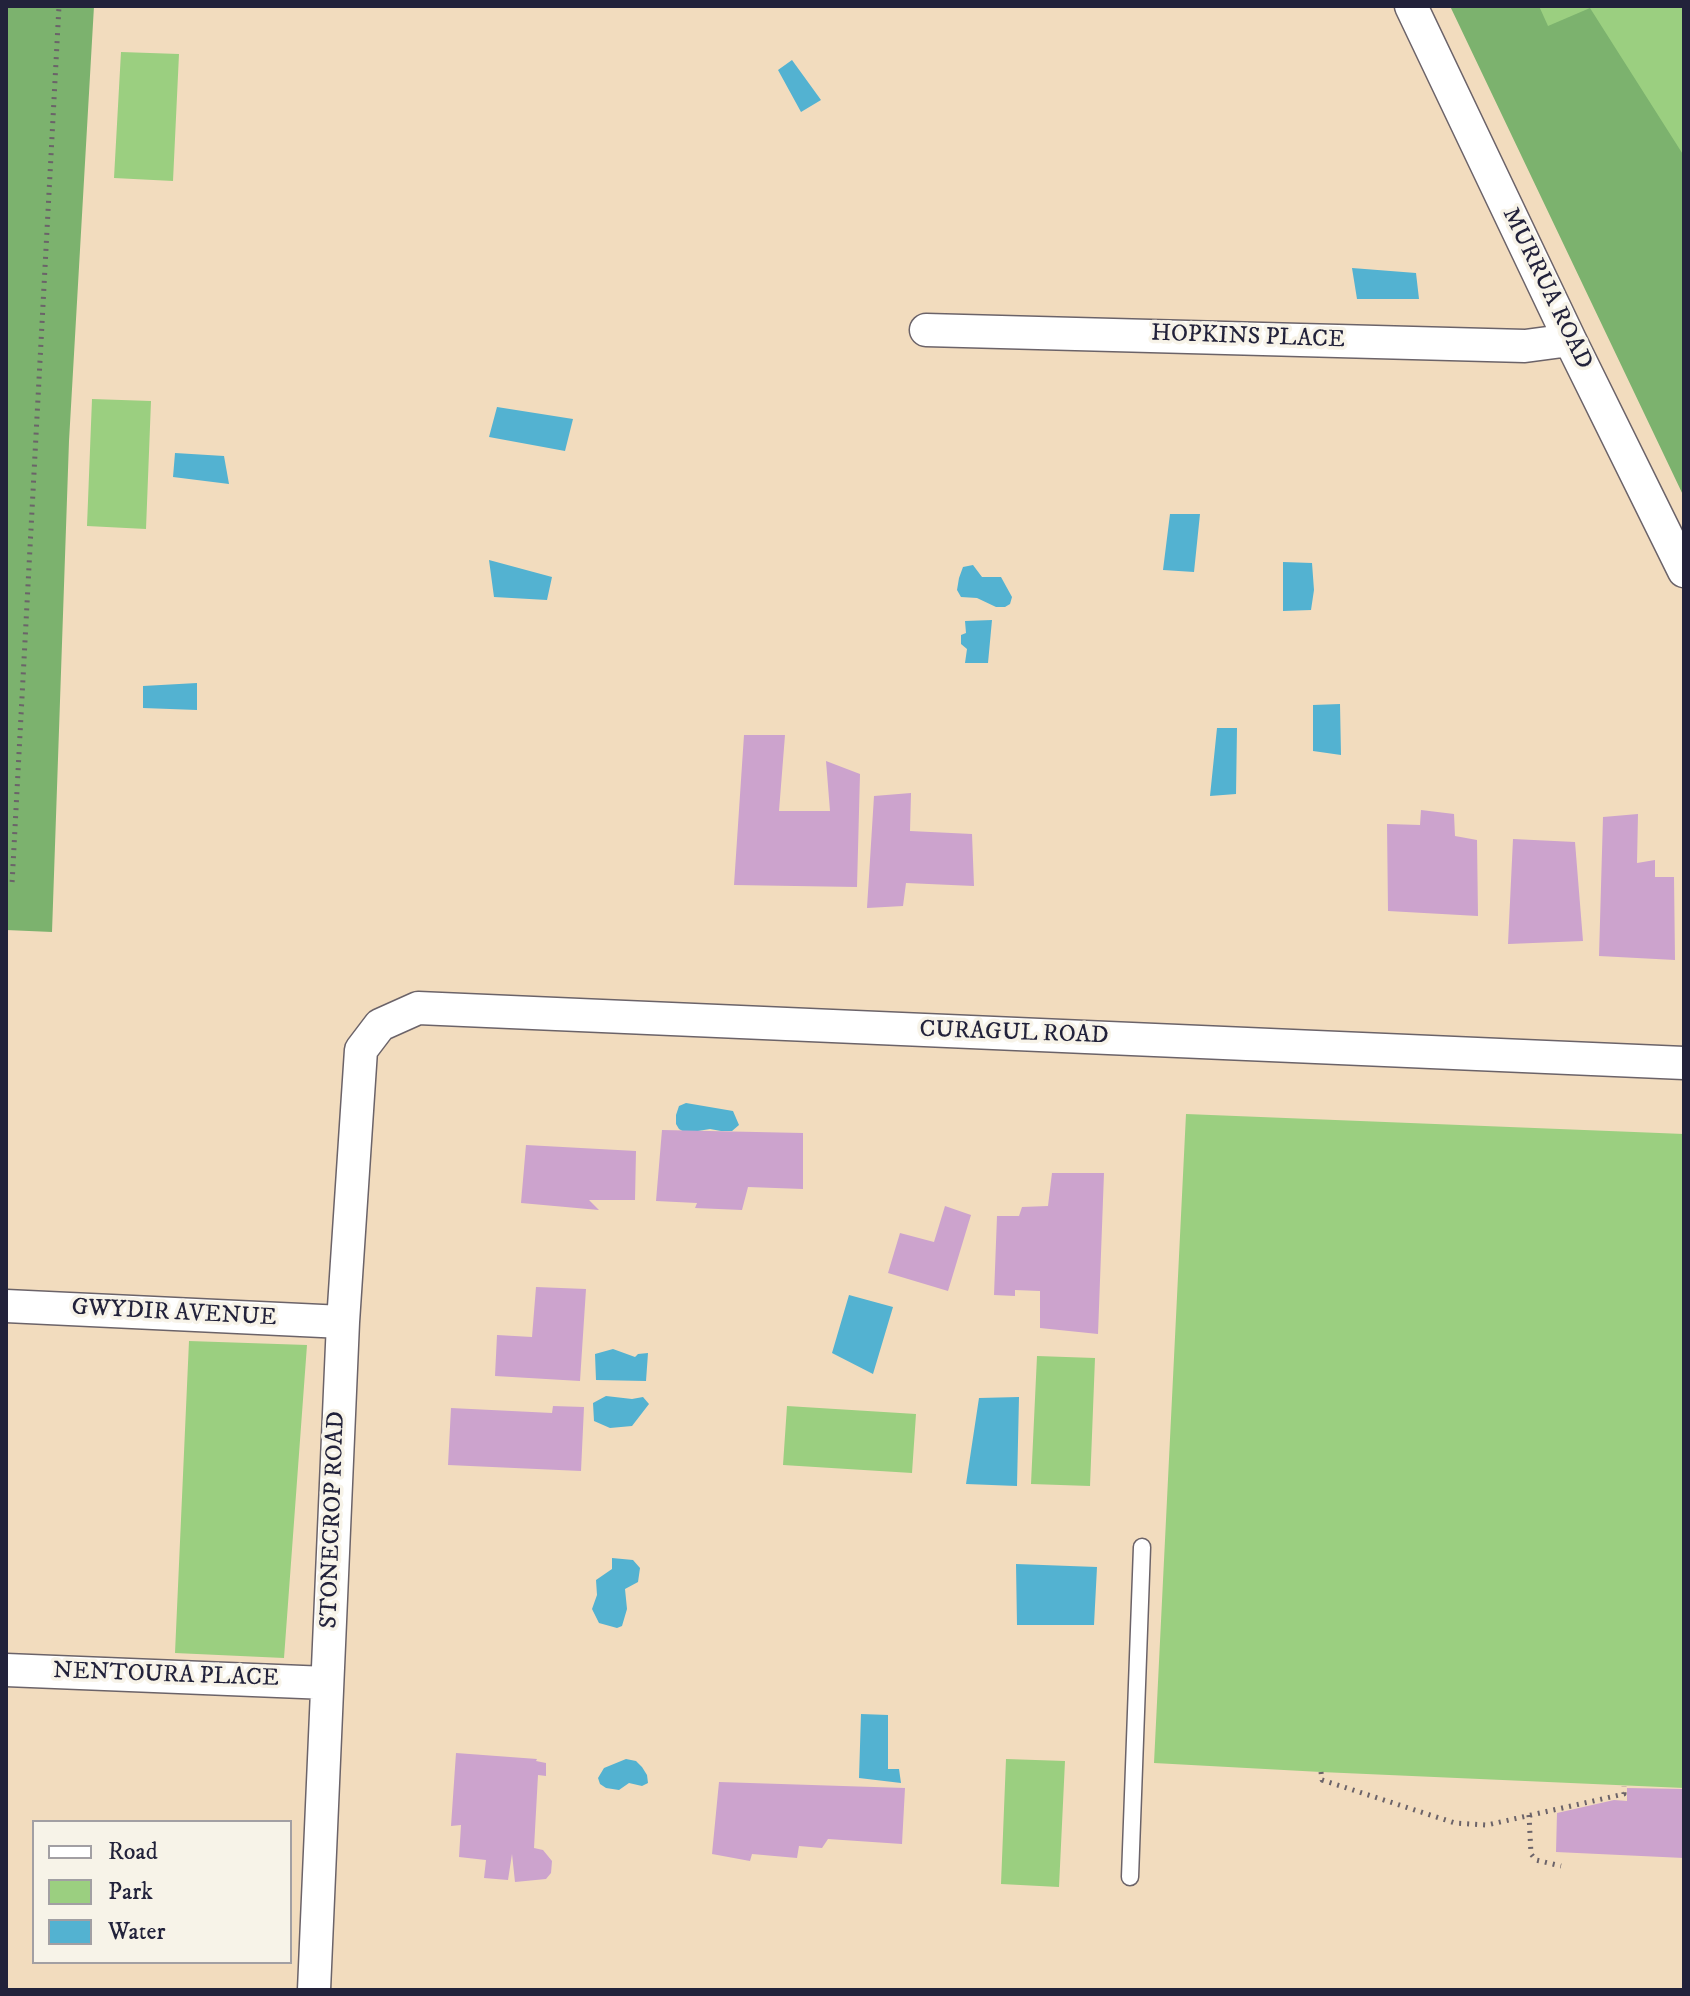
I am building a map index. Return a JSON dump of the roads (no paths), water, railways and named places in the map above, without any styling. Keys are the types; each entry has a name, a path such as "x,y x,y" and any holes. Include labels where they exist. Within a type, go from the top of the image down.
{"street":[{"name":"MURRUA ROAD","path":"1411,6 1684,571"},
{"name":"HOPKINS PLACE","path":"926,330 1525,346 1570,340"},
{"name":"CURAGUL ROAD","path":"361,1050 380,1025 418,1008 1684,1063"},
{"name":"STONECROP ROAD","path":"314,1990 343,1322 361,1050"},
{"name":"GWYDIR AVENUE","path":"6,1306 343,1322"},
{"name":"NENTOURA PLACE","path":"6,1670 327,1683"}],"lane":[{"path":"1130,1877 1142,1547"}],"water":[{"path":"792,60 821,100 801,112 778,70"},
{"path":"1352,268 1416,273 1419,299 1357,299"},
{"path":"497,407 573,419 565,451 489,437"},
{"path":"175,453 224,456 229,484 173,477"},
{"path":"1170,514 1200,514 1194,572 1163,570"},
{"path":"489,560 552,577 547,600 494,597"},
{"path":"1283,562 1312,563 1314,590 1311,610 1283,611"},
{"path":"973,565 982,577 1001,577 1012,597 1010,604 996,607 977,598 961,597 957,590 963,567"},
{"path":"992,620 988,663 965,663 967,649 961,644 961,635 966,633 965,621"},
{"path":"197,683 197,710 143,708 143,686"},
{"path":"1340,704 1341,755 1313,751 1313,705"},
{"path":"1217,728 1237,728 1236,794 1210,796"},
{"path":"686,1103 733,1111 739,1125 732,1131 710,1129 686,1133 676,1124 676,1115 679,1106"},
{"path":"849,1295 893,1307 873,1374 832,1353"},
{"path":"613,1349 635,1357 648,1353 646,1381 596,1380 595,1354"},
{"path":"606,1396 643,1397 649,1404 632,1426 610,1428 594,1421 593,1403"},
{"path":"1019,1397 1017,1486 966,1484 979,1398"},
{"path":"612,1558 633,1560 640,1568 638,1582 625,1589 627,1609 622,1626 617,1628 599,1623 592,1609 597,1595 596,1580 612,1569"},
{"path":"1016,1564 1097,1567 1094,1625 1017,1625"},
{"path":"861,1714 888,1715 888,1769 899,1769 901,1783 859,1778"},
{"path":"626,1759 636,1761 642,1767 648,1783 642,1786 629,1783 619,1790 600,1784 598,1778 604,1768"}]}
